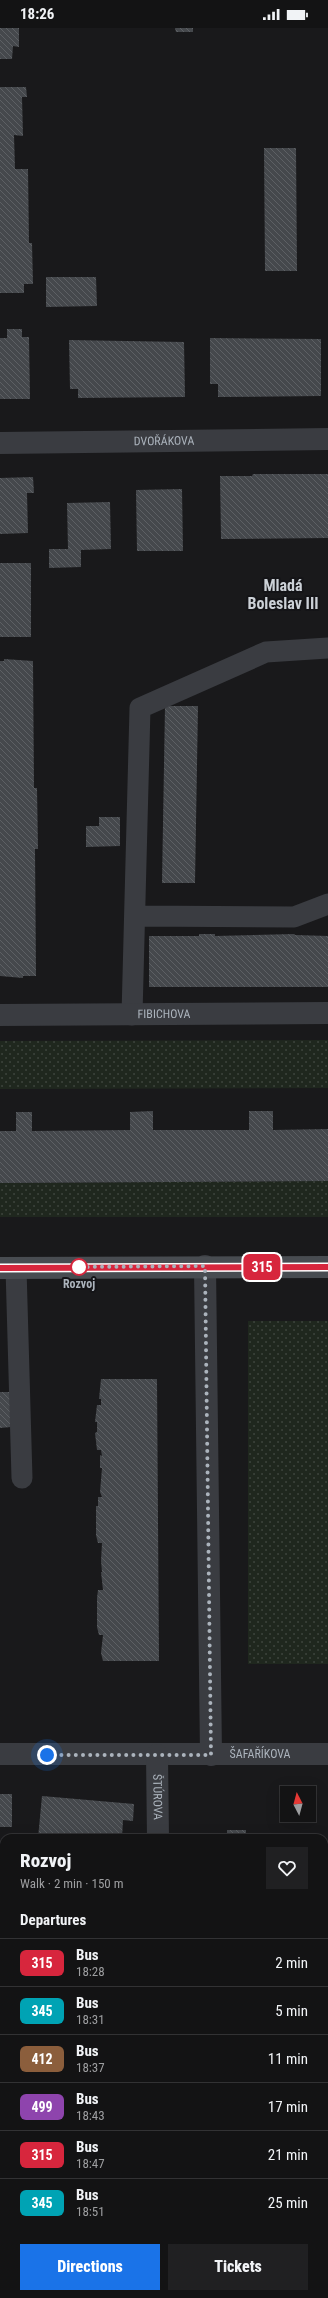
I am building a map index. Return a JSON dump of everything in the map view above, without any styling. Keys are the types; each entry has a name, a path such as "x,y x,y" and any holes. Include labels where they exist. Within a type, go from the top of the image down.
{"street":[{"name":"DVOŘÁKOVA","path":"0,443 328,439"},
{"name":"FIBICHOVA","path":"0,1015 328,1013"},
{"path":"8,1268 205,1266 328,1267"},
{"path":"205,1266 211,1755"},
{"name":"ŠAFAŘÍKOVA","path":"0,1754 328,1754"},
{"name":"ŠTÚROVA","path":"157,1755 158,1834"}],"lane":[{"path":"132,1015 140,708 266,652 328,648"},
{"path":"135,916 294,917 328,904"},
{"path":"8,1268 22,1478"}],"shaded area":[{"path":"328,1040 328,1088 0,1089 0,1041"},
{"path":"328,1181 328,1217 0,1217 0,1183"},
{"path":"248,1321 328,1321 328,1664 248,1664"}],"building":[{"path":"0,28 19,28 19,47 13,46 12,59 0,59"},
{"path":"175,28 193,28 193,32 176,32"},
{"path":"0,87 26,87 27,97 22,97 23,136 14,135 15,169 28,169 29,243 32,243 33,284 24,284 24,293 0,293"},
{"path":"264,148 296,148 297,271 265,271"},
{"path":"46,277 96,277 97,306 46,307"},
{"path":"7,329 22,329 22,337 29,337 30,399 0,399 0,338 7,338"},
{"path":"210,338 321,339 321,396 218,397 218,384 210,384"},
{"path":"69,340 184,342 185,397 78,398 78,389 70,389"},
{"path":"253,474 328,474 328,538 221,539 220,476 252,476"},
{"path":"33,477 34,493 27,493 28,533 0,534 0,478"},
{"path":"182,489 183,551 137,551 136,490"},
{"path":"110,502 111,549 81,550 81,567 49,568 49,549 68,549 67,503"},
{"path":"0,563 31,563 31,637 0,637"},
{"path":"4,659 33,661 34,788 37,788 38,849 35,849 36,976 23,976 23,978 0,976 0,661 4,661"},
{"path":"165,706 198,706 195,883 162,883"},
{"path":"99,817 120,817 120,846 86,847 86,826 99,826"},
{"path":"199,934 215,934 215,936 294,934 328,936 328,987 149,987 149,936 199,936"},
{"path":"153,1111 153,1130 249,1130 249,1111 273,1111 273,1130 328,1129 328,1181 0,1183 0,1131 16,1131 16,1112 32,1112 32,1131 130,1130 130,1112"},
{"path":"101,1379 157,1379 159,1661 103,1661 101,1653 103,1635 99,1635 97,1627 97,1598 98,1590 103,1590 101,1572 102,1543 98,1543 96,1535 96,1506 98,1506 98,1497 102,1497 100,1492 102,1468 100,1468 100,1455 102,1456 101,1450 97,1450 95,1433 97,1432 97,1422 95,1422 97,1405 101,1405 101,1399 99,1399"},
{"path":"0,1392 11,1392 11,1427 0,1428"},
{"path":"0,1794 12,1794 12,1827 0,1827"},
{"path":"42,1796 134,1804 133,1821 123,1820 122,1834 38,1834"},
{"path":"227,1830 246,1830 246,1834 227,1834"}],"bus line":[{"name":"315","path":"0,1268 205,1266 328,1267"}],"place":[{"name":"Rozvoj","path":"79,1267"}],"district":[{"name":"Mladá Boleslav III","path":"283,594"}],"route":[{"path":"47,1755 211,1755 205,1266 79,1267"}]}
